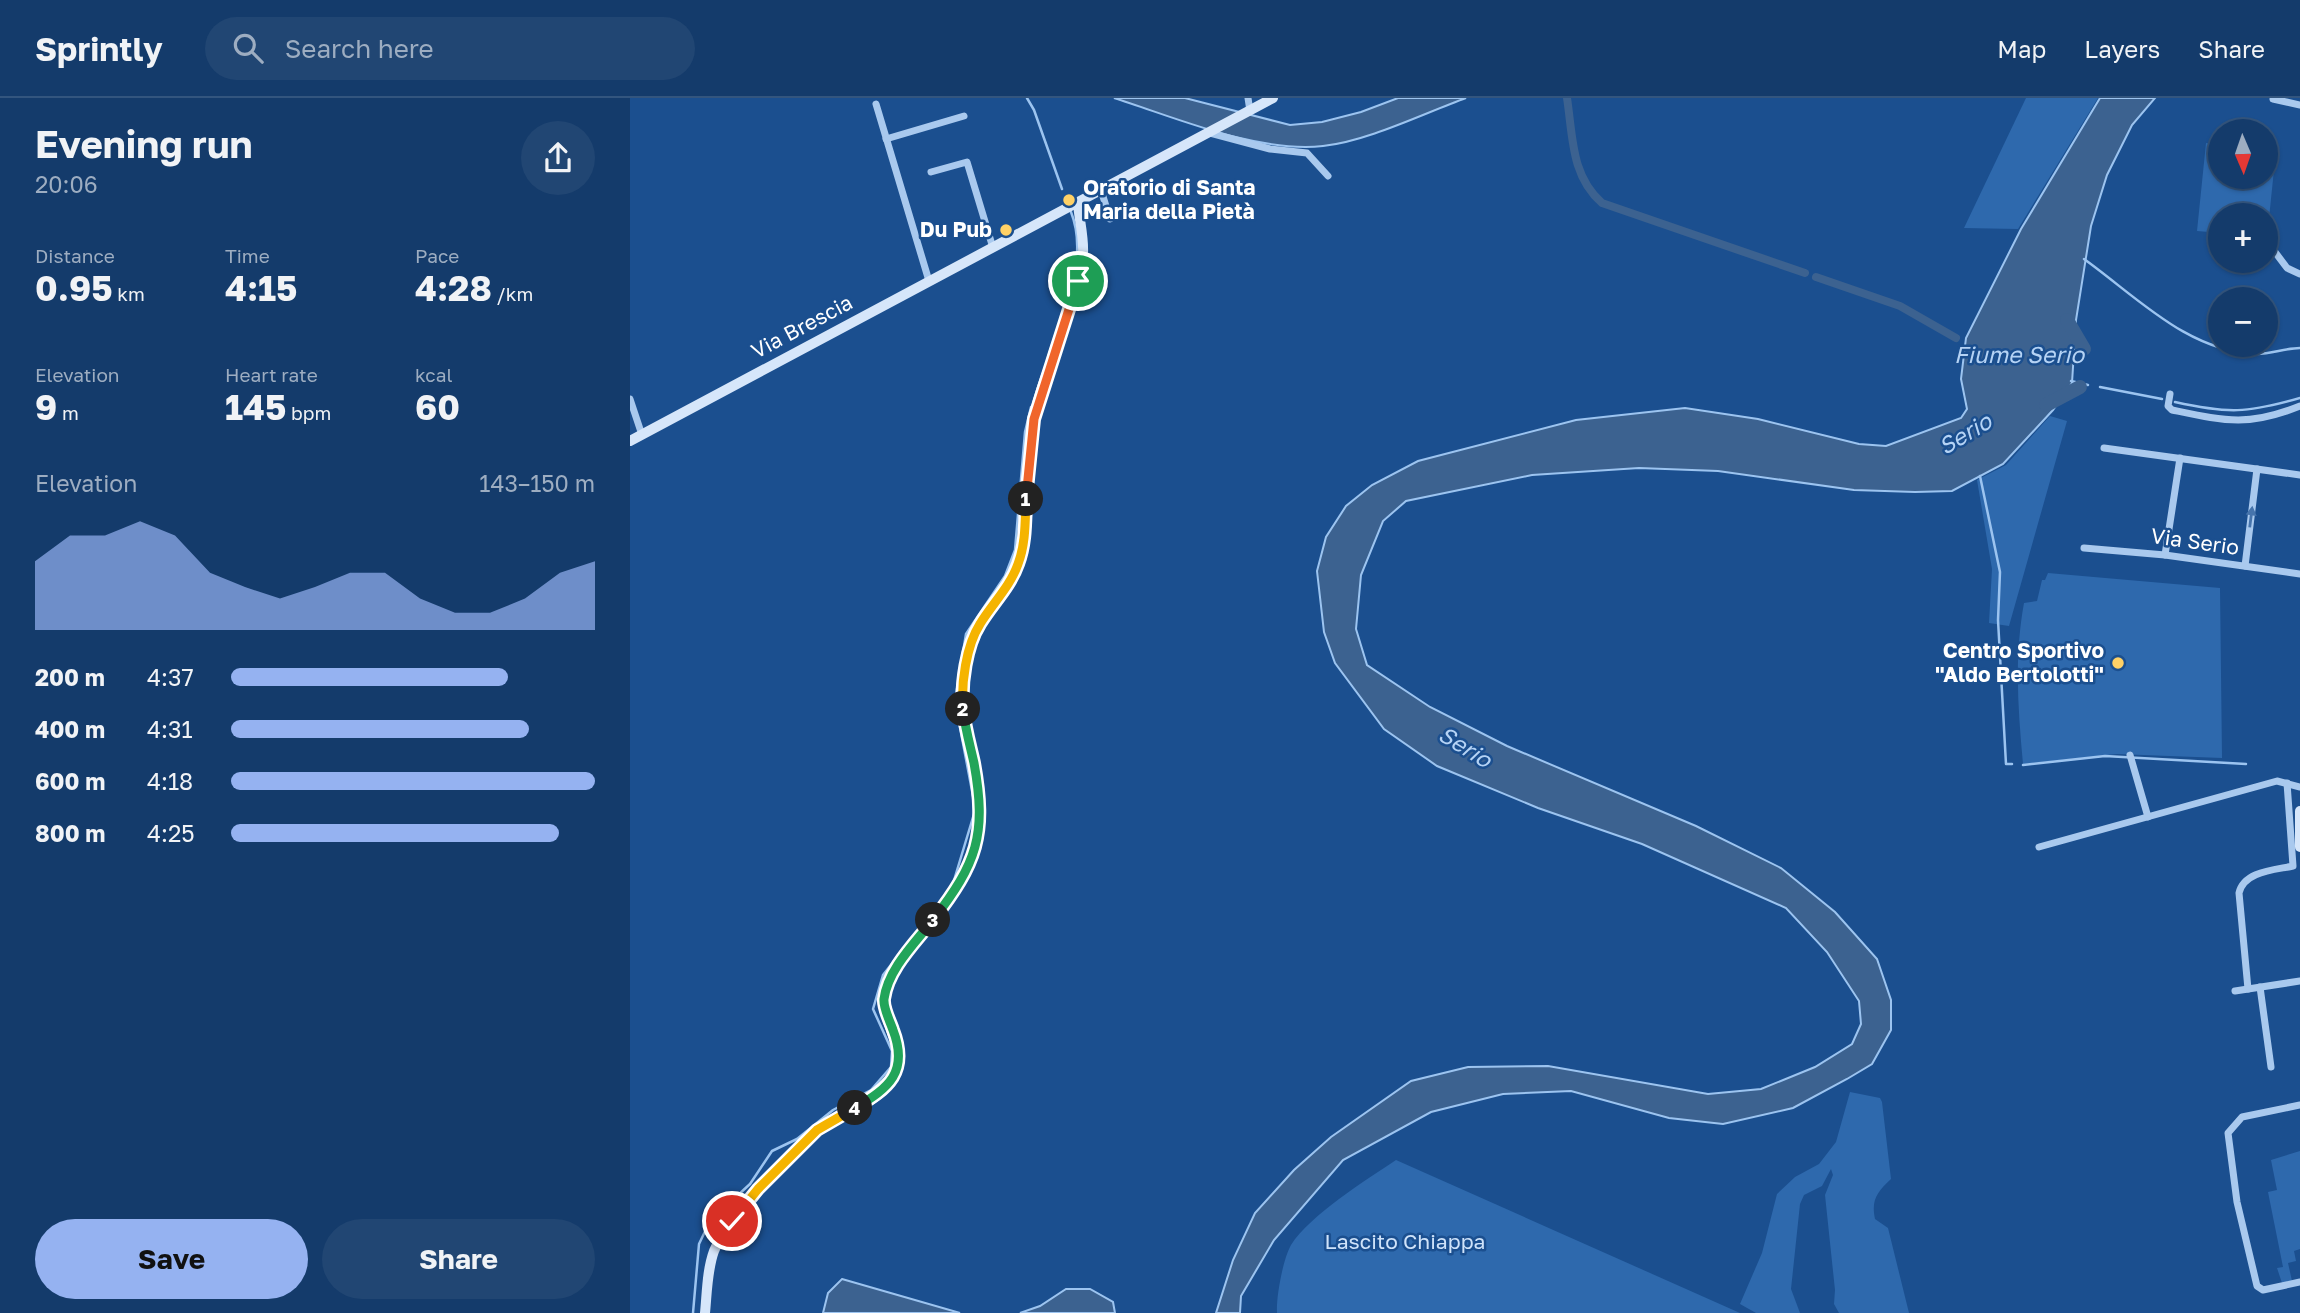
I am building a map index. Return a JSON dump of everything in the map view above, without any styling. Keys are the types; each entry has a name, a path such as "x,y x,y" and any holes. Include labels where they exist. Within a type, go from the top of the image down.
{"street":[{"path":"1247,112 1248,98"},
{"name":"Via Brescia","path":"630,441 1273,98"},
{"path":"2273,100 2300,105"},
{"path":"876,104 929,281"},
{"path":"886,139 964,116"},
{"path":"1212,131 1270,149 1307,153 1328,176"},
{"path":"931,172 967,162 993,248"},
{"path":"1101,190 1110,219"},
{"path":"705,1313 714,1251 741,1210 817,1130 875,1096 891,1082 899,1065 899,1044 884,1002 888,985 898,966 962,881 975,853 981,824 974,762 965,726 965,679 974,634 1008,585 1019,563 1025,538 1031,432 1078,281 1083,251 1078,203"},
{"path":"2278,256 2287,268 2300,274"},
{"path":"2170,394 2168,406 2172,410 2243,421 2265,419 2300,406"},
{"path":"630,399 642,435"},
{"path":"2104,448 2300,475"},
{"path":"2165,555 2180,458"},
{"path":"2245,566 2257,469"},
{"name":"Via Serio","path":"2084,548 2165,555 2300,574"},
{"path":"2131,758 2148,817"},
{"path":"2039,847 2277,781 2300,787"},
{"path":"2287,783 2297,810 2300,847"},
{"path":"2248,989 2240,918 2241,886 2263,872 2293,866 2297,810"},
{"path":"2235,991 2300,981"},
{"path":"2260,987 2271,1067"},
{"path":"2300,1105 2242,1117 2228,1133 2237,1202 2257,1286 2263,1290 2300,1282"}],"green space":[{"path":"2026,98 2098,98 2018,229 1964,228"},
{"path":"2206,143 2208,189 2272,189 2271,203 2208,203 2208,232 2197,231"},
{"path":"2050,416 2067,421 2009,626 1989,623 1992,569 1977,480 2006,465"},
{"name":"Centro Sportivo \"Aldo Bertolotti\"","path":"2048,573 2220,588 2222,758 2117,754 2023,764 2018,684 2021,623 2024,603 2037,601 2042,580 2045,580"},
{"path":"1850,1092 1880,1098 1882,1102 1891,1179 1876,1197 1874,1212 1875,1219 1888,1228 1909,1313 1839,1313 1834,1304 1835,1290 1825,1195 1833,1175 1831,1169 1822,1186 1804,1195 1800,1204 1791,1289 1800,1313 1756,1313 1740,1304 1762,1253 1777,1194 1795,1177 1819,1164 1836,1142"},
{"path":"2300,1151 2300,1249 2294,1251 2296,1261 2288,1263 2292,1281 2282,1283 2277,1268 2283,1267 2268,1192 2277,1190 2271,1160"},
{"name":"Lascito Chiappa","path":"1396,1160 1740,1313 1277,1313 1279,1288 1291,1245 1311,1222 1339,1199"}],"water":[{"path":"1114,98 1185,98 1290,125 1322,122 1361,112 1398,98 1466,98 1358,139 1323,146 1298,147 1217,132"},
{"name":"Fiume Serio","path":"2100,98 2155,98 2132,125 2107,175 2091,226 2076,320 2072,383 2053,410 2003,464 1952,491 1915,492 1854,490 1718,471 1639,468 1532,475 1406,501 1383,521 1361,575 1356,629 1367,665 1430,707 1507,746 1696,826 1781,868 1835,912 1877,959 1891,1000 1891,1030 1872,1064 1793,1108 1723,1124 1669,1118 1571,1091 1503,1094 1431,1112 1343,1160 1274,1240 1241,1296 1240,1313 1216,1313 1233,1260 1255,1213 1294,1170 1331,1137 1411,1081 1468,1067 1548,1066 1708,1094 1761,1089 1815,1067 1852,1044 1861,1024 1859,1001 1827,952 1786,908 1642,844 1538,808 1437,766 1384,729 1335,663 1324,632 1317,571 1326,537 1346,506 1372,485 1418,461 1576,420 1685,408 1758,419 1859,444 1886,446 1961,418 1967,409 1961,379 1966,338 2021,229"},
{"path":"842,1279 960,1313 823,1313 828,1293"},
{"path":"1066,1289 1090,1289 1113,1302 1115,1313 1020,1313 1040,1306"}],"waterway":[{"path":"1027,98 1034,110 1062,189"},
{"path":"1567,98 1579,168 1584,181 1602,203 1805,273"},
{"path":"1048,358 1076,267 1076,230 1071,212"},
{"path":"2084,259 2164,320 2208,344 2257,354 2300,348"},
{"path":"1816,277 1900,306 1956,338"},
{"path":"2067,320 2084,349"},
{"path":"2071,381 2088,385"},
{"path":"2046,405 2080,387"},
{"path":"2100,387 2162,399"},
{"path":"2175,402 2210,409 2238,410 2265,407 2300,398"},
{"path":"973,796 955,701 966,634 1005,576 1015,550 1025,432 1031,407"},
{"path":"1980,476 2000,572 1998,620 2006,764 2012,764"},
{"path":"2023,765 2105,756 2246,764"},
{"path":"693,1313 699,1244 710,1221 750,1184 772,1151 797,1139 833,1110 871,1090 891,1067 892,1051 873,1009 883,975 952,887 974,814 974,803"}],"place":[{"name":"Oratorio di Santa Maria della Pietà","path":"1069,200"},
{"name":"Du Pub","path":"1006,230"},
{"name":"Centro Sportivo \"Aldo Bertolotti\"","path":"2118,663"}],"route":[{"path":"732,1221 758,1189 817,1130 875,1096 891,1082 899,1065 899,1044 884,1002 888,985 898,966 962,881 975,853 981,824 974,762 965,726 963,704 971,645 980,623 1008,585 1019,563 1025,538 1031,432 1078,281"}],"water label":[{"name":"Serio","path":"1965,434"},
{"name":"Serio","path":"1465,747"}]}
